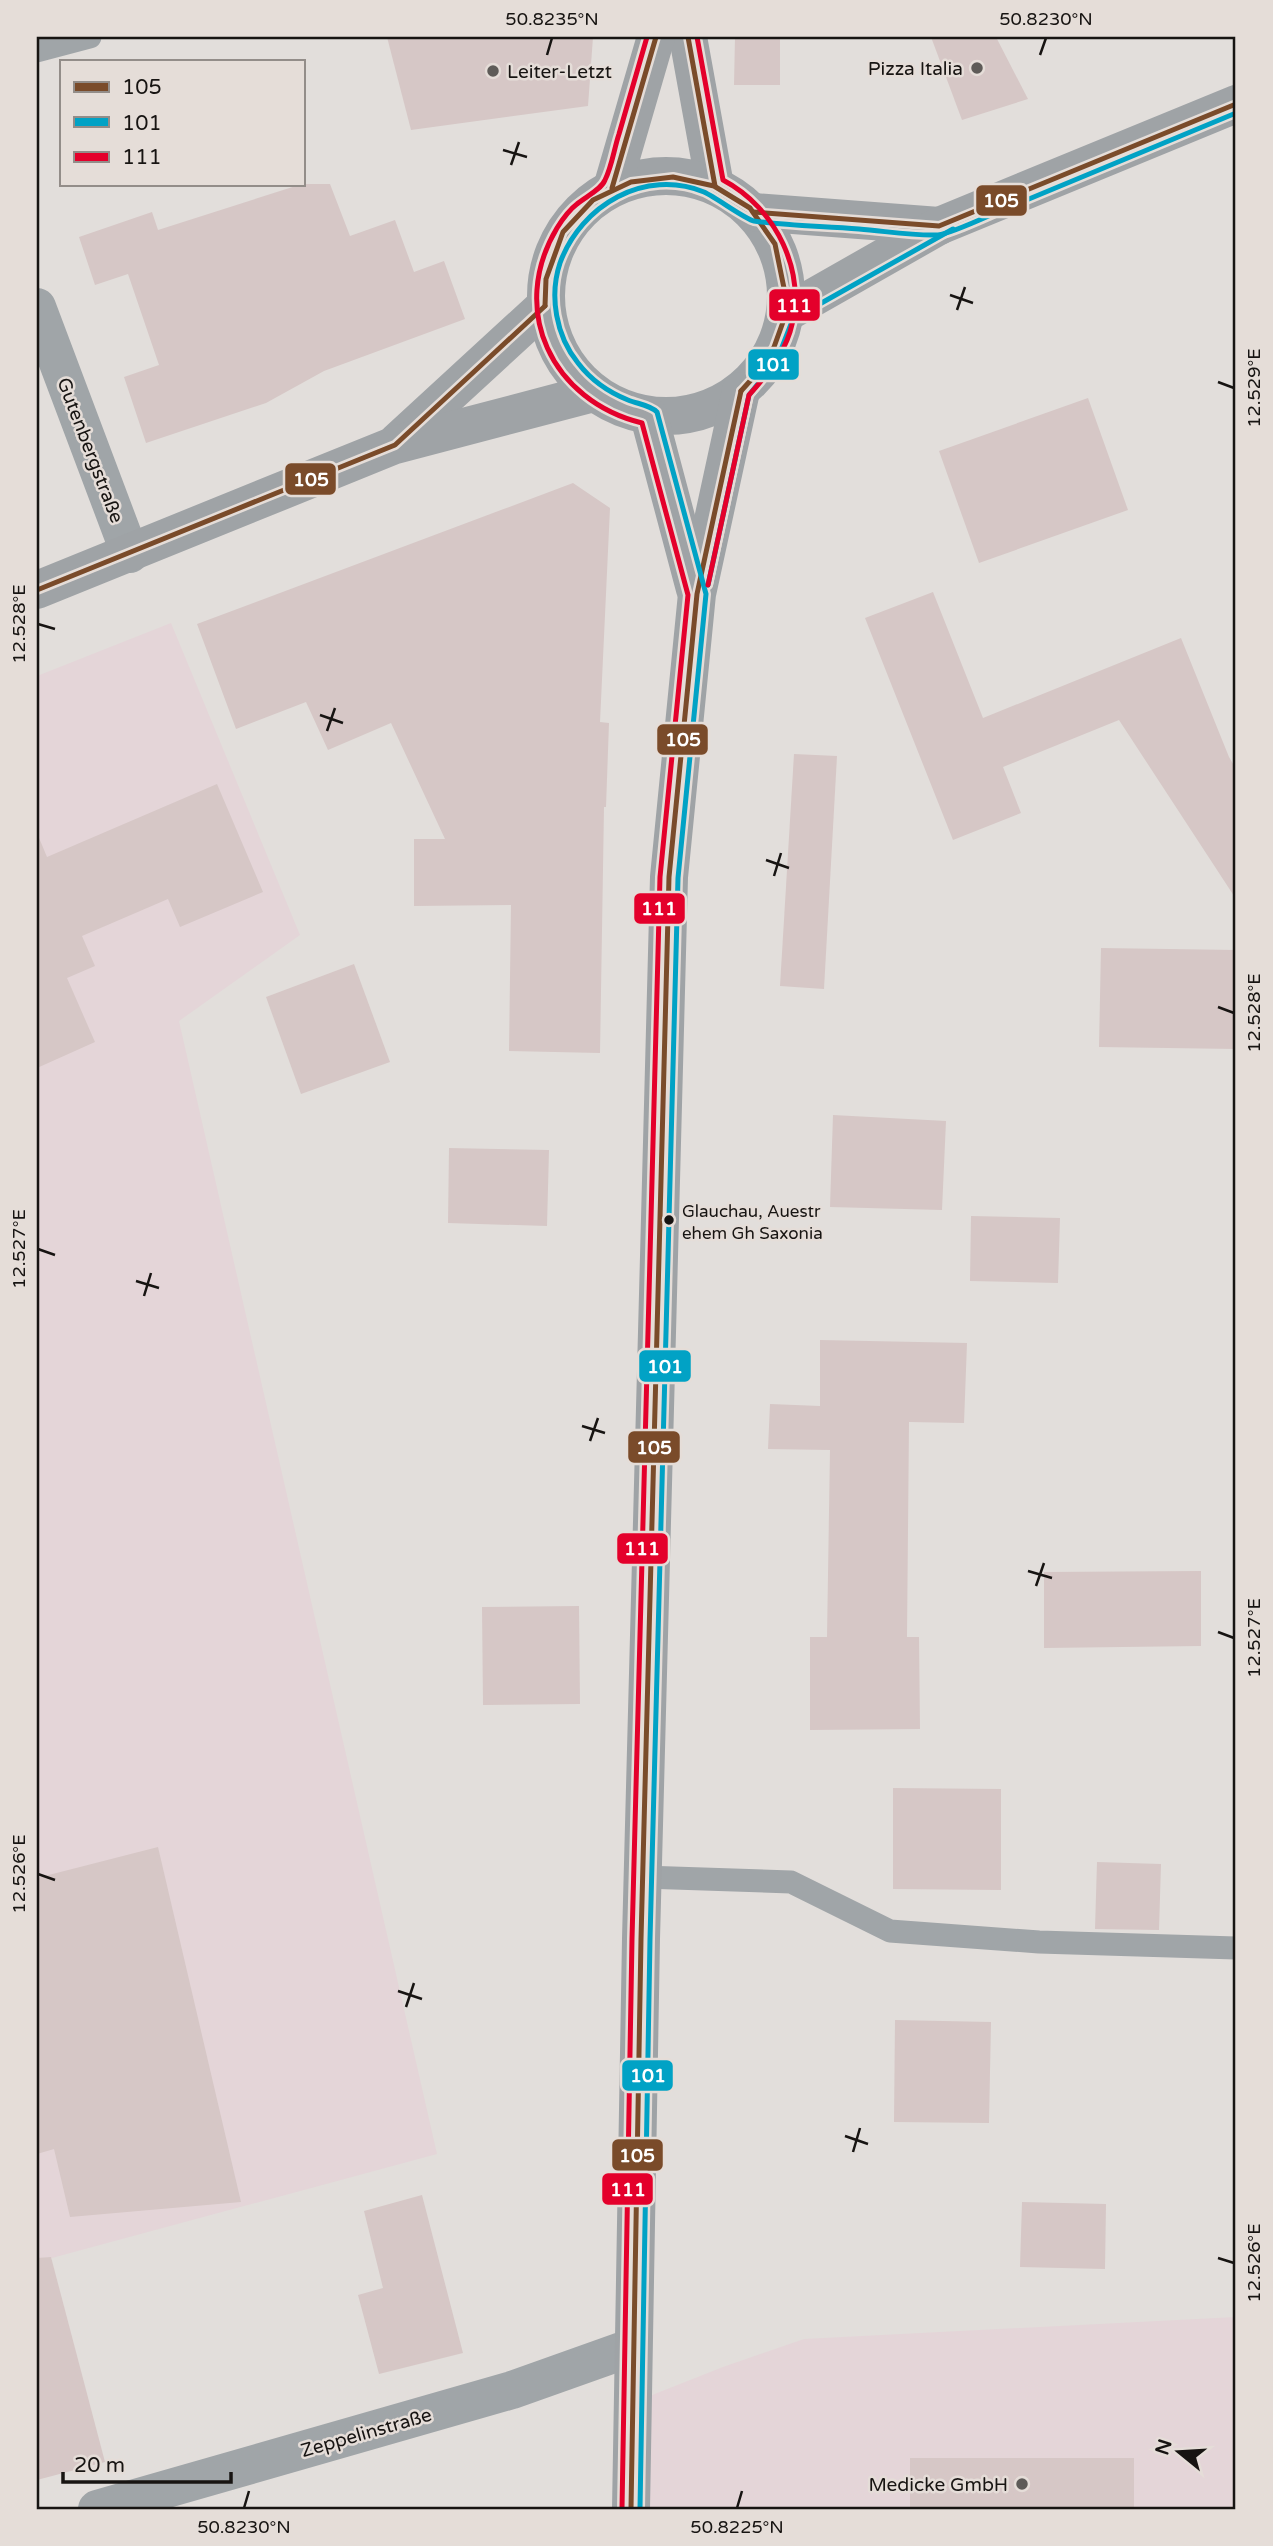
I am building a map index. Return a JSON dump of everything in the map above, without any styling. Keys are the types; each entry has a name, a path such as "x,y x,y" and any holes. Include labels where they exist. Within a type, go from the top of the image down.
{"street":[{"path":"612,188 656,37"},
{"path":"688,37 715,186"},
{"path":"786,313 939,226 1236,104"},
{"path":"681,176 715,186 736,197 753,212 774,242 785,276 786,313 781,335 758,376 741,391 710,409 680,416 649,416 621,409 593,393 569,368 553,339 545,306 546,279 554,254 565,231 580,212 612,188 646,177 681,176"},
{"path":"753,212 939,226"},
{"path":"395,445 545,306"},
{"name":"Gutenbergstraße","path":"37,307 130,554"},
{"path":"631,2509 643,1877 669,877 696,594 741,391"},
{"path":"37,590 395,445 593,393"},
{"path":"649,416 696,594"},
{"name":"Zeppelinstraße","path":"97,2509 512,2390 633,2347"}],"lane":[{"path":"37,51 90,37"},
{"path":"643,1877 791,1882 890,1931 1039,1942 1236,1948"}],"shaded area":[{"path":"171,623 300,935 179,1021 437,2154 37,2262 37,676"},
{"path":"1236,2317 1236,2509 631,2509 632,2403 804,2339"}],"building":[{"name":"Leiter-Letzt","path":"387,37 593,37 588,106 411,130"},
{"path":"735,37 780,37 780,85 734,85"},
{"name":"Pizza Italia","path":"931,37 996,37 1028,99 962,120"},
{"path":"330,184 350,236 395,220 414,272 444,261 465,319 324,371 266,403 146,443 124,377 159,365 128,274 95,285 79,237 152,212 158,230 296,186"},
{"path":"1088,398 1128,510 979,563 939,451"},
{"path":"573,483 610,508 600,722 609,723 604,807 600,1053 509,1051 511,905 414,906 414,839 445,839 391,723 328,750 306,702 236,729 197,624"},
{"path":"933,592 983,718 1181,638 1236,769 1236,899 1119,720 1003,767 1021,813 953,840 865,618"},
{"path":"794,754 837,756 824,989 780,986"},
{"path":"217,784 263,892 180,927 168,899 82,936 95,966 67,978 95,1042 37,1068 37,833 47,857"},
{"path":"1101,948 1236,950 1236,1049 1099,1047"},
{"path":"354,964 390,1062 301,1094 266,997"},
{"path":"833,1115 946,1121 942,1210 830,1207"},
{"path":"449,1148 549,1150 547,1226 448,1223"},
{"path":"971,1216 1060,1218 1058,1283 970,1281"},
{"path":"820,1340 967,1343 964,1423 909,1422 907,1637 919,1637 920,1729 810,1730 810,1637 827,1637 830,1450 768,1449 770,1404 820,1406"},
{"path":"1201,1571 1201,1646 1044,1648 1044,1572"},
{"path":"579,1606 580,1704 483,1705 482,1607"},
{"path":"893,1788 1001,1789 1001,1890 893,1889"},
{"path":"158,1847 241,2202 70,2217 54,2149 37,2154 37,1878"},
{"path":"1097,1862 1161,1864 1159,1930 1095,1929"},
{"path":"895,2020 991,2022 989,2123 894,2122"},
{"path":"422,2195 463,2353 379,2374 358,2295 383,2288 364,2211"},
{"path":"1022,2202 1106,2204 1105,2269 1020,2267"},
{"path":"51,2257 105,2462 37,2480 37,2258"},
{"name":"Medicke GmbH","path":"910,2458 1134,2458 1134,2509 910,2509"}],"transit line":[{"name":"111","path":"622,2509 632,1939 660,877 688,595 642,423 610,412 584,395 563,373 547,348 539,320 537,290 543,259 557,228 574,206 603,184 607,175 647,37"},
{"name":"105","path":"612,188 656,37"},
{"name":"105","path":"688,37 715,186"},
{"name":"111","path":"697,37 723,180 742,192 772,225 791,265 795,287 794,309 787,341 773,366 749,395 708,585"},
{"name":"105","path":"753,212 939,226 1236,104"},
{"name":"101","path":"640,2509 650,1939 678,878 706,594 657,412 607,389 588,375 570,352 560,328 555,302 560,263 583,224 599,209 638,189 660,185 682,186 704,192 754,221 938,235 1236,113"},
{"name":"105","path":"545,306 546,279 563,232 593,200 631,182 673,177 714,186 750,208 775,244 785,293 783,322 774,347 760,370 741,391"},
{"name":"101","path":"708,585 749,395 777,360 793,319 953,229"},
{"name":"105","path":"37,590 395,445 545,306"},
{"name":"105","path":"631,2509 641,1939 669,877 697,594 741,391"}],"place":[{"name":"Pizza Italia","path":"977,68"},
{"name":"Leiter-Letzt","path":"493,71"},
{"name":"Glauchau, Auestr ehem Gh Saxonia","path":"669,1220"},
{"name":"Medicke GmbH","path":"1022,2484"}]}
